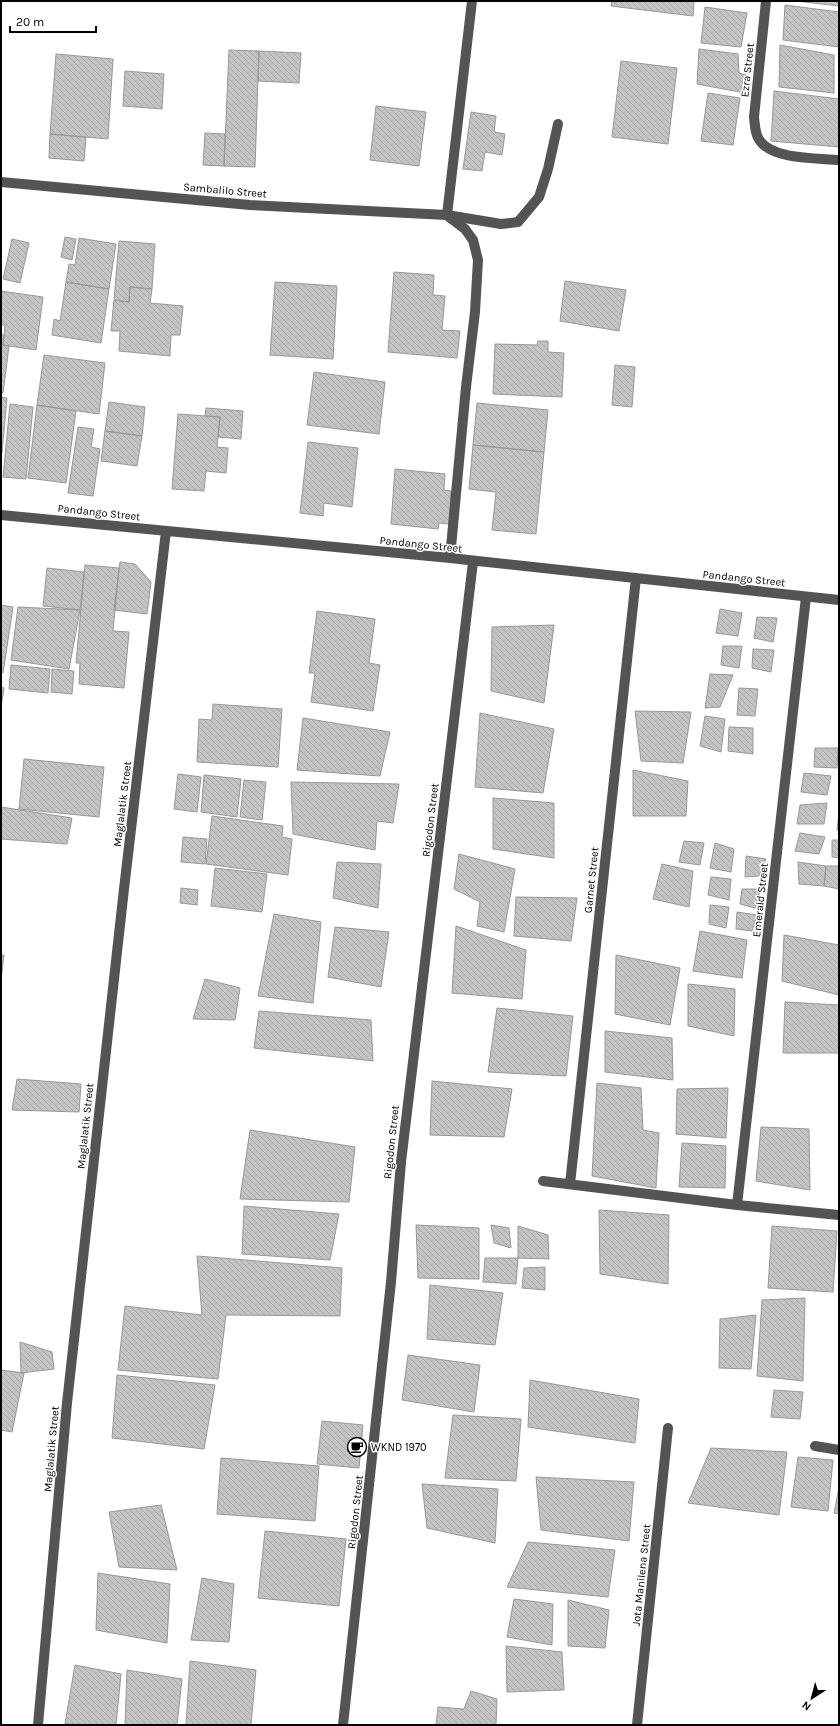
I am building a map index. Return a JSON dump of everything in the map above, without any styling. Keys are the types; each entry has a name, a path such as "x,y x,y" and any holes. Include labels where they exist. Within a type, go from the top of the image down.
{"street":[{"path":"450,558 466,387 475,312 478,260 473,240 465,229 448,215 472,1"},
{"name":"Ezra Street","path":"766,1 754,117 755,128 760,141 770,150 780,155 839,160"},
{"name":"Sambalilo Street","path":"1,182 250,205 448,215 501,224 518,222 539,197 548,169 558,124"},
{"name":"Pandango Street","path":"1,515 450,558 473,562 839,600"},
{"name":"Maglalatik Street","path":"38,1725 67,1403 123,897 166,531"},
{"name":"Rigodon Street","path":"343,1725 391,1282 400,1162 473,562"},
{"name":"Garnet Street","path":"570,1184 636,578"},
{"name":"Emerald Street","path":"737,1205 806,597"},
{"path":"543,1181 839,1216"},
{"name":"Jota Manilena Street","path":"637,1725 668,1428"},
{"path":"815,1446 839,1450"}],"building":[{"path":"612,1 694,1 693,16 611,6"},
{"path":"796,1 839,1 839,6"},
{"path":"785,5 839,12 839,47 783,40"},
{"path":"705,7 747,13 741,47 701,43"},
{"path":"780,45 834,55 834,93 779,87"},
{"path":"699,49 738,54 739,73 746,75 745,93 697,84"},
{"path":"229,50 259,51 255,167 224,166"},
{"path":"259,51 301,53 299,83 258,81"},
{"path":"56,54 113,59 108,139 50,134"},
{"path":"621,61 677,68 668,144 612,137"},
{"path":"125,71 164,74 162,109 123,106"},
{"path":"774,91 839,99 839,147 771,141"},
{"path":"708,93 740,98 733,145 701,141"},
{"path":"376,106 426,112 419,166 370,160"},
{"path":"471,112 496,116 494,132 505,134 502,155 485,152 482,171 463,169"},
{"path":"205,133 225,134 224,166 203,165"},
{"path":"50,134 86,137 84,161 49,158"},
{"path":"65,237 76,239 72,260 61,257"},
{"path":"79,238 116,244 109,289 66,282 69,264 75,265"},
{"path":"12,239 29,243 20,283 3,279"},
{"path":"119,241 155,244 152,289 130,287 129,302 114,300"},
{"path":"394,272 434,275 433,295 445,296 442,330 460,331 457,358 388,352"},
{"path":"565,281 626,290 619,331 560,321"},
{"path":"66,282 109,289 101,343 52,335 54,319 60,321"},
{"path":"275,282 337,286 333,359 270,355"},
{"path":"130,287 152,289 150,303 183,306 180,335 171,335 170,356 119,351 120,331 111,331 114,300 129,302"},
{"path":"1,291 43,297 36,350 3,345 5,325 1,325"},
{"path":"1,335 4,335 3,345 9,346 3,393 1,393"},
{"path":"538,341 548,341 548,352 564,353 562,397 493,394 495,344 537,345"},
{"path":"44,355 105,363 99,414 37,405"},
{"path":"615,365 635,367 632,407 612,405"},
{"path":"314,372 385,382 379,434 307,425"},
{"path":"1,397 7,398 2,453 1,453"},
{"path":"109,402 145,407 142,436 105,431"},
{"path":"477,403 548,410 544,452 473,445"},
{"path":"10,404 33,407 26,479 3,477"},
{"path":"37,405 76,411 66,483 28,478"},
{"path":"206,408 243,411 241,439 218,437 220,417 205,416"},
{"path":"178,414 220,417 217,447 228,448 226,473 206,471 204,491 172,489"},
{"path":"78,427 94,429 91,447 100,449 93,496 68,493"},
{"path":"105,431 142,436 137,466 101,461"},
{"path":"308,442 358,448 352,507 324,503 323,516 300,513"},
{"path":"473,445 544,452 536,534 492,530 496,492 469,489"},
{"path":"395,469 445,474 444,490 451,491 449,524 439,523 438,529 391,524"},
{"path":"120,562 135,564 151,582 147,614 114,610"},
{"path":"85,565 119,568 113,631 129,632 124,688 79,684 80,663 76,663"},
{"path":"47,568 84,572 80,610 43,606"},
{"path":"1,605 13,607 3,673 1,673"},
{"path":"18,607 80,610 69,669 11,660"},
{"path":"720,609 742,613 738,636 716,633"},
{"path":"317,611 375,619 369,663 380,665 373,711 311,702 315,673 309,673"},
{"path":"757,617 777,618 773,642 754,638"},
{"path":"554,625 544,703 491,691 492,627"},
{"path":"723,646 742,646 739,668 721,665"},
{"path":"753,649 774,650 771,672 752,668"},
{"path":"11,665 50,669 48,693 9,689"},
{"path":"52,669 74,671 72,694 51,692"},
{"path":"710,674 733,675 720,707 705,708"},
{"path":"1,687 4,688 1,707"},
{"path":"739,688 758,689 755,716 737,715"},
{"path":"213,704 282,709 278,767 197,762 199,719 212,720"},
{"path":"635,711 691,712 683,763 641,761"},
{"path":"480,713 554,729 543,793 475,787"},
{"path":"705,716 725,719 721,752 700,746"},
{"path":"303,718 390,732 380,776 297,770"},
{"path":"729,727 753,728 753,754 728,751"},
{"path":"815,748 838,748 837,768 814,767"},
{"path":"24,759 104,767 99,817 19,809"},
{"path":"633,770 688,781 686,816 633,816"},
{"path":"804,773 831,776 827,795 801,792"},
{"path":"178,774 201,777 197,812 174,809"},
{"path":"204,775 241,779 237,817 201,812"},
{"path":"244,780 266,782 262,820 240,817"},
{"path":"291,782 399,784 393,823 377,821 375,850 293,834"},
{"path":"493,798 554,803 554,858 493,849"},
{"path":"827,803 824,824 797,824 800,805"},
{"path":"1,807 72,818 67,844 1,839"},
{"path":"839,813 839,830 837,830"},
{"path":"212,816 283,826 282,837 292,839 288,875 206,864"},
{"path":"800,833 825,837 819,854 795,851"},
{"path":"183,837 207,839 205,864 181,862"},
{"path":"832,840 839,840 839,858 832,857"},
{"path":"684,841 704,843 700,865 679,862"},
{"path":"715,843 734,849 731,872 710,868"},
{"path":"459,854 515,869 504,932 477,926 480,902 454,889"},
{"path":"746,856 766,859 759,876 745,877"},
{"path":"337,862 381,864 378,908 333,898"},
{"path":"798,862 826,866 824,886 799,884"},
{"path":"662,864 693,871 689,907 653,899"},
{"path":"826,866 839,866 839,889 824,886"},
{"path":"215,868 267,874 262,912 211,906"},
{"path":"711,877 731,879 729,900 708,895"},
{"path":"181,888 198,890 197,905 180,903"},
{"path":"742,889 761,889 755,908 740,904"},
{"path":"516,897 577,898 571,941 514,936"},
{"path":"710,905 729,907 726,928 709,924"},
{"path":"737,912 757,915 752,931 736,929"},
{"path":"274,914 321,922 313,1003 258,996"},
{"path":"456,926 526,950 522,999 452,993"},
{"path":"335,927 389,932 381,987 328,977"},
{"path":"700,931 747,940 742,978 693,971"},
{"path":"784,935 839,945 839,995 782,981"},
{"path":"1,955 4,955 1,980"},
{"path":"616,955 680,968 670,1025 615,1014"},
{"path":"205,979 240,988 235,1020 193,1019"},
{"path":"688,984 735,989 734,1036 688,1026"},
{"path":"785,1002 839,1005 839,1053 783,1053"},
{"path":"497,1008 573,1016 566,1076 488,1072"},
{"path":"259,1011 371,1020 373,1061 254,1048"},
{"path":"605,1031 672,1038 673,1080 605,1072"},
{"path":"17,1079 81,1084 79,1112 12,1110"},
{"path":"432,1081 512,1089 504,1137 430,1135"},
{"path":"597,1083 641,1088 643,1130 659,1133 656,1188 592,1176"},
{"path":"728,1088 726,1138 676,1134 677,1089"},
{"path":"761,1127 809,1129 810,1190 756,1181"},
{"path":"250,1130 355,1147 349,1202 240,1199"},
{"path":"682,1143 726,1146 725,1188 679,1187"},
{"path":"244,1206 339,1214 330,1260 242,1254"},
{"path":"599,1210 669,1215 668,1284 600,1274"},
{"path":"416,1225 479,1228 479,1279 418,1278"},
{"path":"491,1225 509,1228 511,1248 494,1243"},
{"path":"518,1226 548,1235 549,1259 518,1258"},
{"path":"772,1226 837,1231 833,1292 768,1288"},
{"path":"197,1256 342,1268 340,1316 226,1315 218,1379 118,1370 125,1306 202,1315"},
{"path":"485,1258 518,1258 516,1284 483,1282"},
{"path":"545,1267 545,1290 522,1288 524,1268"},
{"path":"430,1285 503,1293 495,1345 427,1339"},
{"path":"805,1298 803,1381 757,1376 762,1300"},
{"path":"756,1315 751,1369 719,1368 720,1319"},
{"path":"20,1342 52,1352 54,1369 21,1373"},
{"path":"408,1355 480,1365 474,1412 402,1400"},
{"path":"1,1370 24,1373 12,1432 1,1430"},
{"path":"117,1375 215,1385 204,1449 112,1438"},
{"path":"530,1380 639,1399 635,1443 528,1427"},
{"path":"774,1390 803,1392 800,1419 771,1417"},
{"path":"453,1415 521,1419 516,1481 445,1478"},
{"path":"322,1421 363,1425 359,1468 317,1464"},
{"path":"711,1448 787,1452 779,1515 688,1503"},
{"path":"798,1457 833,1460 828,1511 791,1507"},
{"path":"221,1458 319,1466 315,1521 217,1514"},
{"path":"536,1477 634,1482 629,1541 541,1530"},
{"path":"422,1484 498,1489 495,1543 427,1528"},
{"path":"839,1488 839,1514 834,1513"},
{"path":"161,1505 177,1570 119,1567 109,1512"},
{"path":"265,1531 346,1539 339,1606 258,1598"},
{"path":"528,1542 615,1550 608,1597 507,1587"},
{"path":"98,1573 170,1584 167,1643 96,1630"},
{"path":"202,1578 234,1584 229,1642 191,1640"},
{"path":"514,1599 553,1604 552,1645 507,1637"},
{"path":"568,1600 609,1610 605,1648 568,1646"},
{"path":"506,1646 562,1652 564,1690 507,1692"},
{"path":"190,1661 256,1670 251,1725 186,1725"},
{"path":"75,1665 121,1674 116,1725 65,1724"},
{"path":"127,1670 182,1679 177,1725 125,1725"},
{"path":"471,1691 497,1699 496,1725 436,1725 438,1707 464,1709"}],"place":[{"name":"WKND 1970","path":"357,1447"}]}
